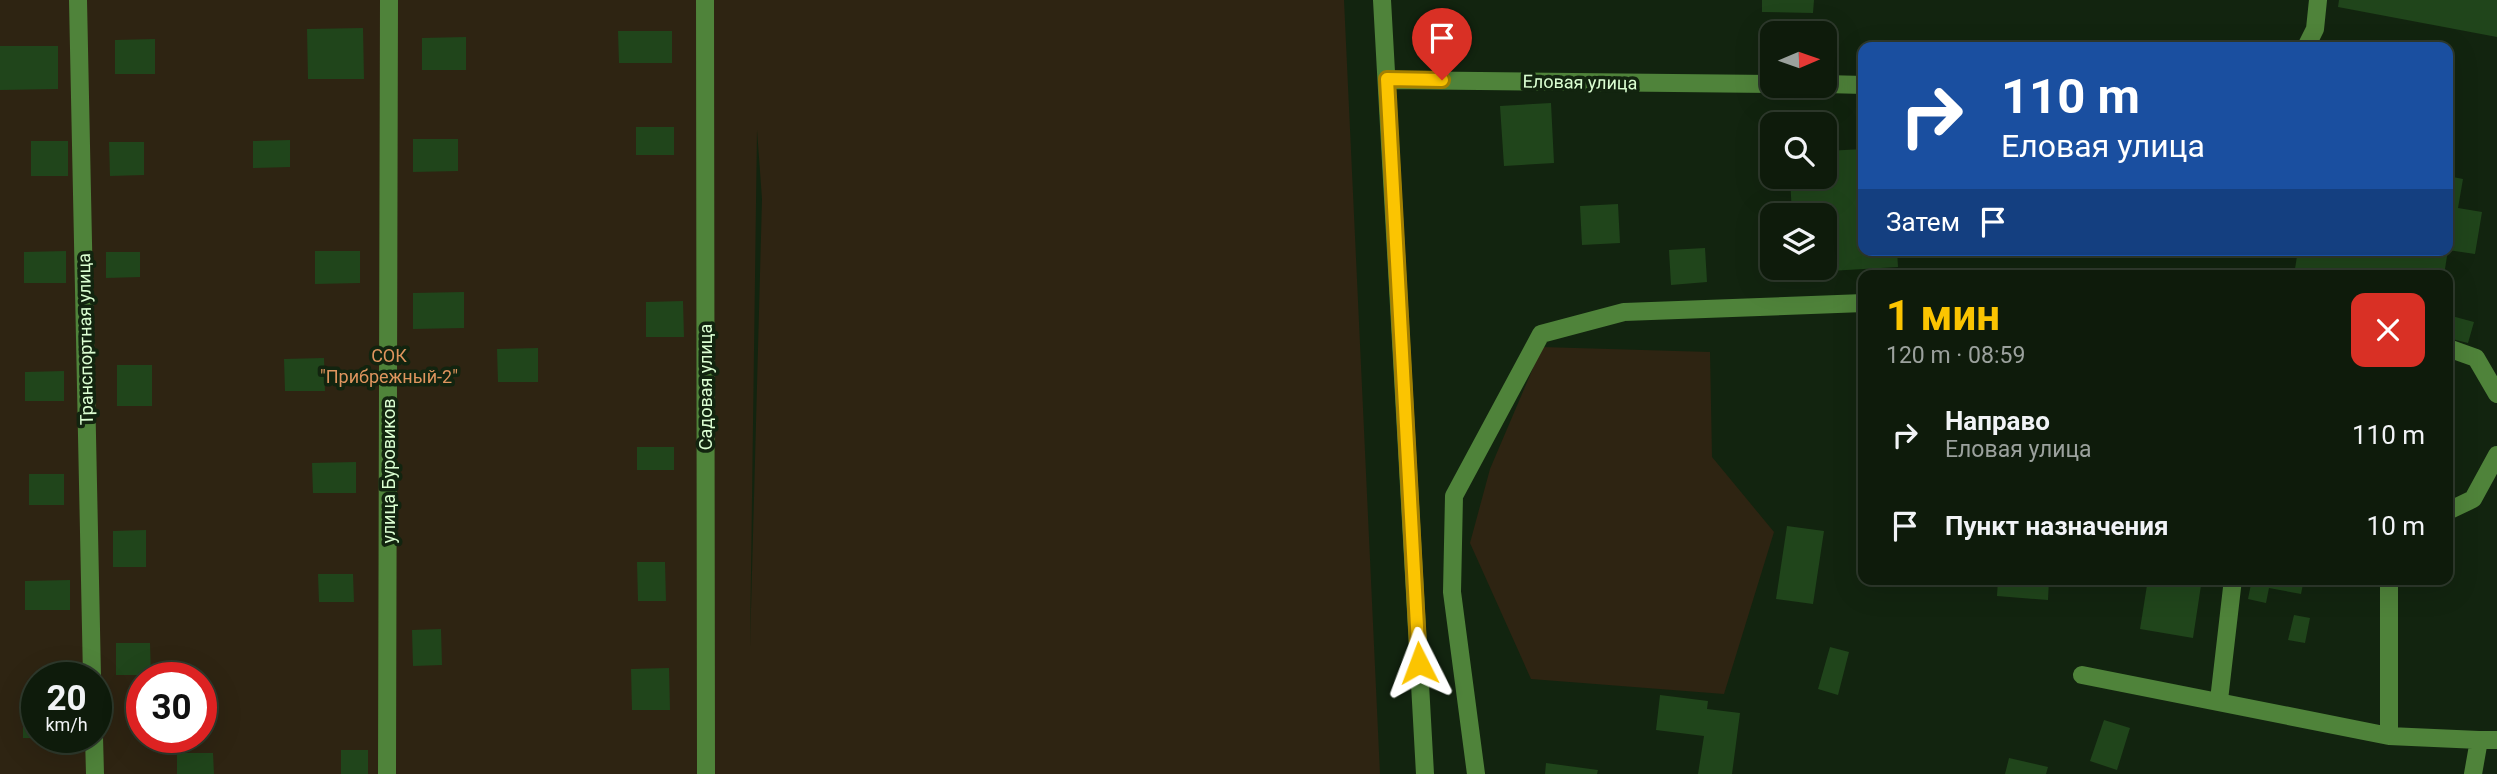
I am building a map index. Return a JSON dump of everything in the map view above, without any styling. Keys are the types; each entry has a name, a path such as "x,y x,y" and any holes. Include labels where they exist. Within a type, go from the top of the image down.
{"street":[{"name":"Транспортная улица","path":"78,0 92,662"},
{"name":"улица Буровиков","path":"387,774 389,0"},
{"name":"Садовая улица","path":"705,0 706,774"},
{"path":"1382,0 1425,774"},
{"path":"2308,42 2315,29 2318,0"},
{"name":"Еловая улица","path":"1387,79 1760,84"},
{"path":"1838,84 1858,85"},
{"path":"1476,774 1452,592 1454,496 1541,334 1624,312 1858,303"},
{"path":"2453,350 2476,358 2497,394"},
{"path":"2453,509 2473,499 2497,455"},
{"path":"2219,700 2232,585"},
{"path":"2389,585 2389,736"},
{"path":"2081,675 2219,700 2389,736 2488,740 2473,774"},
{"path":"94,753 95,774"}],"green space":[{"name":"СОК \"Прибрежный-2\"","path":"0,0 1344,0 1380,774 0,774","holes":["757,130 762,199 750,647"]},
{"path":"1542,347 1710,352 1712,457 1774,532 1724,694 1531,679 1470,543 1490,469"}],"building":[{"path":"1762,0 1814,0 1813,13 1762,12"},
{"path":"2339,0 2497,0 2497,37 2338,7"},
{"path":"363,28 364,79 308,79 307,29"},
{"path":"618,31 672,31 672,63 619,63"},
{"path":"466,37 466,70 422,70 422,38"},
{"path":"155,39 155,74 115,74 115,40"},
{"path":"0,46 58,46 58,89 0,90"},
{"path":"1551,103 1554,163 1504,166 1500,106"},
{"path":"636,127 674,127 674,155 636,155"},
{"path":"413,139 458,139 458,171 413,172"},
{"path":"290,140 290,167 253,168 253,141"},
{"path":"31,141 68,141 68,176 31,176"},
{"path":"109,142 144,142 144,175 110,176"},
{"path":"1858,149 1858,256 1897,256 1898,267 1837,271 1837,203 1791,203 1791,189 1837,189 1837,150"},
{"path":"2453,177 2463,179 2458,208 2482,212 2475,254 2453,251"},
{"path":"1618,204 1620,243 1582,245 1580,206"},
{"path":"1705,248 1707,282 1671,285 1669,250"},
{"path":"66,251 66,283 24,283 24,252"},
{"path":"315,251 360,251 360,283 315,284"},
{"path":"106,252 140,252 140,277 106,278"},
{"path":"2297,256 2447,256 2445,270 2295,270"},
{"path":"464,292 464,328 413,329 413,293"},
{"path":"683,301 684,337 646,337 646,302"},
{"path":"2453,316 2474,322 2468,343 2453,339"},
{"path":"538,348 538,382 498,382 497,349"},
{"path":"324,358 325,391 285,391 284,359"},
{"path":"117,365 152,365 152,406 117,406"},
{"path":"64,371 64,401 25,401 25,372"},
{"path":"637,447 674,447 674,470 637,470"},
{"path":"356,462 356,493 313,493 312,463"},
{"path":"29,474 64,474 64,505 29,505"},
{"path":"1787,526 1824,531 1813,604 1776,599"},
{"path":"146,530 146,567 113,567 113,531"},
{"path":"637,562 665,562 666,601 638,601"},
{"path":"318,574 353,574 354,602 319,602"},
{"path":"70,580 70,610 25,610 25,581"},
{"path":"1998,585 2049,585 2048,600 1997,596"},
{"path":"2147,585 2201,585 2193,638 2140,629"},
{"path":"2251,585 2303,585 2301,594 2269,588 2266,603 2248,599"},
{"path":"2294,615 2310,618 2305,643 2288,640"},
{"path":"441,629 442,665 413,666 412,630"},
{"path":"116,643 150,643 151,662 126,662 126,675 116,675"},
{"path":"1830,647 1849,652 1838,695 1818,689"},
{"path":"669,668 670,710 632,710 631,669"},
{"path":"1660,695 1708,701 1707,709 1740,713 1732,774 1698,774 1704,736 1656,730"},
{"path":"2104,720 2130,728 2117,770 2090,761"},
{"path":"341,750 368,750 368,774 341,774"},
{"path":"177,753 213,753 214,774 177,774"},
{"path":"2009,758 2048,767 2046,774 2005,774"},
{"path":"1546,763 1598,770 1597,774 1545,774"}],"route":[{"path":"1419,663 1387,79 1442,80"}]}
